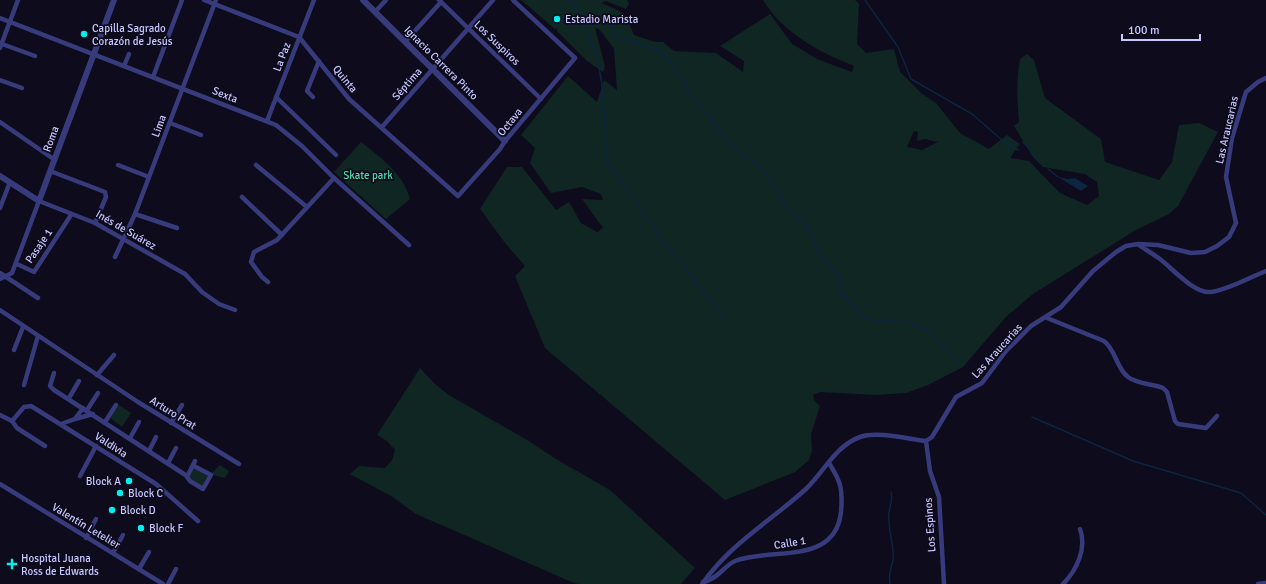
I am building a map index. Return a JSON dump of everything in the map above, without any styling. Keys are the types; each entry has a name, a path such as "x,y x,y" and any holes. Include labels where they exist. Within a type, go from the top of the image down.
{"street":[{"path":"18,0 1,46 35,56"},
{"name":"Roma","path":"6,277 12,273 17,264 114,0"},
{"path":"153,77 182,0"},
{"path":"204,0 215,2 300,37"},
{"name":"La Paz","path":"267,122 314,0"},
{"name":"Ignacio Carrera Pinto","path":"363,0 505,141"},
{"path":"375,12 386,0"},
{"name":"Séptima","path":"382,127 493,0"},
{"name":"Octava","path":"458,196 500,149 505,141 575,58 513,0"},
{"path":"405,42 440,1"},
{"name":"Los Suspiros","path":"440,1 541,99"},
{"name":"Lima","path":"116,257 135,214 215,2"},
{"name":"Sexta","path":"0,18 276,125 302,146 334,178 409,245"},
{"name":"Quinta","path":"300,37 349,99 458,196"},
{"path":"124,66 129,54"},
{"path":"313,97 307,91 319,61"},
{"name":"Las Araucarias","path":"926,441 936,432 956,397 982,383 1006,351 1031,326 1047,318 1061,307 1093,271 1126,246 1138,244 1158,245 1191,253 1205,252 1217,246 1229,237 1236,223 1226,177 1232,138 1246,92 1258,82 1266,78"},
{"path":"0,80 22,88"},
{"path":"276,97 336,155"},
{"path":"0,122 55,160"},
{"path":"170,123 201,135"},
{"path":"118,165 149,177"},
{"path":"256,165 307,207"},
{"path":"50,171 106,194 95,223"},
{"name":"Inés de Suárez","path":"0,176 39,201 71,215 88,219 185,274 202,292 219,304 236,310"},
{"path":"268,282 254,268 251,262 252,256 256,250 272,244 282,235 334,178"},
{"path":"0,208 10,182"},
{"path":"242,196 282,235"},
{"path":"135,214 177,228"},
{"name":"Pasaje 1","path":"17,264 34,272 71,215"},
{"path":"1138,244 1160,259 1183,279 1203,292 1219,290 1266,271"},
{"path":"0,273 38,298"},
{"path":"0,279 6,277"},
{"name":"Arturo Prat","path":"0,310 23,327 171,423 239,464"},
{"path":"1047,318 1104,341 1110,346 1128,378 1163,388 1167,392 1175,420 1178,424 1206,428 1217,416"},
{"path":"14,350 23,327"},
{"path":"24,385 38,336"},
{"path":"98,375 114,355"},
{"path":"54,373 52,388 168,463 187,476 189,480 199,488 205,488 211,475 195,463 187,476"},
{"path":"69,398 79,381"},
{"path":"75,419 98,393"},
{"name":"Valdivia","path":"12,421 24,407 29,405 156,484 198,521"},
{"path":"106,422 116,405"},
{"path":"171,423 182,406"},
{"path":"61,424 93,414"},
{"path":"0,415 12,421 17,428 45,446"},
{"path":"130,438 139,422"},
{"path":"703,583 718,562 741,540 806,488 843,447 852,441 862,437 874,435 926,441"},
{"path":"149,451 156,437"},
{"name":"Los Espinos","path":"926,441 930,471 938,497 944,584"},
{"path":"80,476 96,446"},
{"path":"168,463 176,448"},
{"name":"Calle 1","path":"703,583 734,562 756,556 803,551 831,539 836,532 840,518 842,492 838,477 829,463"},
{"name":"Valentín Letelier","path":"0,484 163,584"},
{"path":"86,538 96,519"},
{"path":"1063,584 1075,568 1081,552 1083,541 1080,529"},
{"path":"113,553 123,535"},
{"path":"139,569 149,552"},
{"path":"168,584 176,569"},
{"path":"1258,584 1266,583"}],"green space":[{"path":"521,0 627,0 629,4 626,9 606,1 601,3 623,14 626,17 634,35 655,42 663,42 674,51 716,53 743,72 744,61 720,46 770,14 792,44 817,59 852,72 854,66 815,48 791,32 771,12 763,0 855,0 859,4 857,44 866,53 894,49 900,72 921,93 936,103 960,133 989,149 1007,135 1020,144 1010,158 1029,161 1060,193 1087,205 1099,196 1097,182 1085,174 1043,167 1033,157 1014,126 1019,122 1017,90 1020,59 1027,54 1034,60 1045,98 1101,139 1105,162 1159,180 1172,162 1179,125 1199,123 1218,132 1178,206 1169,214 1136,230 1033,294 1006,317 963,367 928,385 906,393 875,395 820,392 813,395 814,400 820,406 811,434 812,451 809,460 795,472 725,500 545,348 515,276 525,266 505,243 480,209 507,167 522,167 556,210 569,202 581,223 597,232 603,228 582,199 603,200 601,194 582,187 551,193 530,163 535,148 521,135 568,76 597,102 604,80 617,90 614,49 599,29 595,28 605,66 603,72 587,61 557,31 557,28 555,29","holes":["914,131 918,132 917,141 925,139 938,142 922,150 907,147"]},
{"name":"Skate park","path":"361,142 397,174 407,190 410,199 386,219 334,172"},
{"path":"420,368 435,384 449,395 610,490 695,568 681,584 574,583 416,514 391,496 350,474 359,466 385,468 392,460 395,450 387,441 377,435"},
{"path":"119,405 131,413 122,427 110,418"},
{"path":"220,465 229,471 225,478 213,475 212,473"},
{"path":"194,468 209,477 202,488 189,477"}],"water":[{"path":"1058,177 1068,179 1075,178 1088,186 1081,191"}],"waterway":[{"path":"568,0 584,17 606,21 620,37 660,50 675,67 692,96 726,138 771,178 786,207 806,224 817,249 839,277 843,294 865,319 908,322 932,333 959,361"},
{"path":"865,0 898,47 911,79 972,114 1003,141 1018,150"},
{"path":"584,17 584,22 598,62 602,84 607,162 663,240 724,317"},
{"path":"1023,142 1036,156"},
{"path":"1048,169 1058,177"},
{"path":"1032,417 1133,461 1241,493 1266,515"},
{"path":"890,584 889,580 893,560 893,549 889,525 889,513 892,500 891,492"}],"place":[{"name":"Estadio Marista","path":"557,19"},
{"name":"Capilla Sagrado Corazón de Jesús","path":"84,34"},
{"name":"Block A","path":"129,481"},
{"name":"Block C","path":"120,493"},
{"name":"Block D","path":"112,510"},
{"name":"Block F","path":"141,528"},
{"name":"Hospital Juana Ross de Edwards","path":"12,564"}]}
